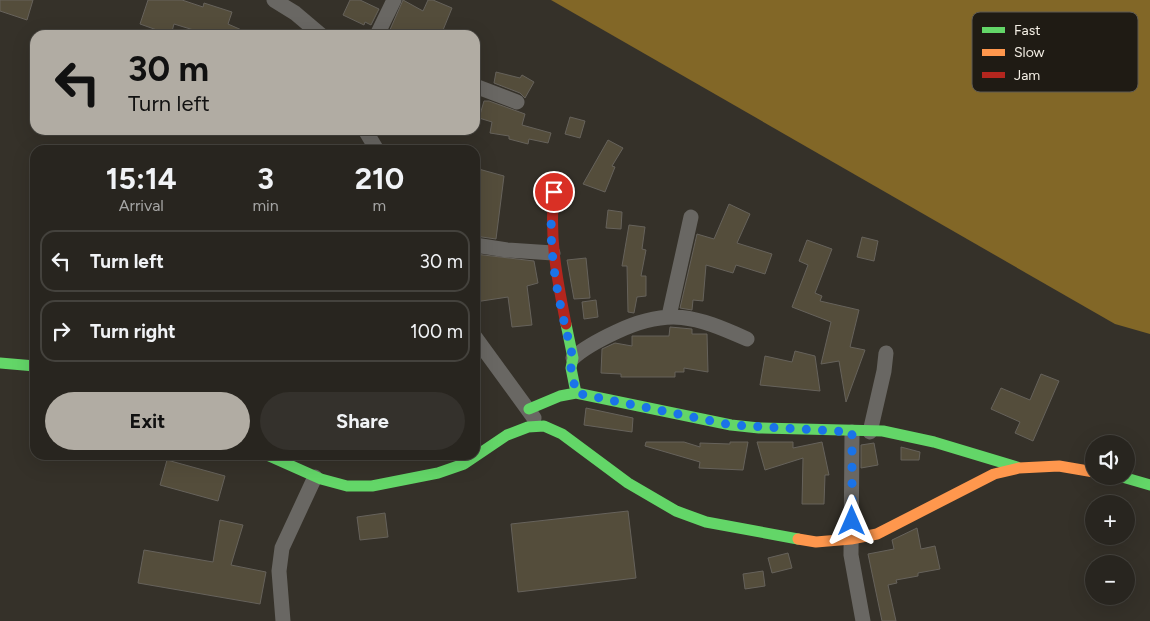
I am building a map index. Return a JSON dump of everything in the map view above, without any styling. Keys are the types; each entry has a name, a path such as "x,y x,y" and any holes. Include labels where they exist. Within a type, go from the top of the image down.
{"street":[{"path":"274,0 295,13 315,30"},
{"path":"379,30 394,0"},
{"path":"480,88 517,102"},
{"path":"554,192 551,223 553,253 557,285 573,358 571,368 576,393"},
{"path":"669,316 690,216"},
{"path":"480,247 553,253"},
{"path":"573,358 602,339 623,329 651,318 669,316 701,321 747,339"},
{"path":"480,345 529,409 538,426"},
{"path":"870,432 884,371 886,353"},
{"path":"0,363 30,366"},
{"path":"529,409 560,396 576,393 731,425 883,432 921,438 1019,468"},
{"path":"480,453 507,435 528,426 544,426 562,434 628,483 676,511 706,522 816,542 851,539 877,534 994,474 1019,468 1058,466 1085,470"},
{"path":"852,432 852,569 863,621"},
{"path":"279,460 315,477 347,486 372,486 438,473 470,460"},
{"path":"283,621 279,571 282,548 315,477"},
{"path":"1135,481 1150,485"}],"shaded area":[{"path":"551,0 1150,0 1150,334 1115,324"}],"building":[{"path":"0,0 33,0 27,20 0,11"},
{"path":"148,0 182,0 203,7 204,3 232,12 228,24 242,30 194,30 174,24 172,30 157,30 140,24"},
{"path":"350,0 360,0 379,9 371,25 365,22 364,25 343,15"},
{"path":"403,0 423,11 428,0 433,0 452,8 443,30 390,30"},
{"path":"496,72 520,78 522,75 534,82 525,98 520,93 494,83"},
{"path":"484,101 489,101 525,114 522,125 551,133 548,143 529,139 528,144 509,139 509,136 490,133 492,122 480,118"},
{"path":"570,117 585,121 580,138 565,134"},
{"path":"608,140 623,148 612,166 615,167 605,192 583,184"},
{"path":"480,169 504,176 496,239 480,237"},
{"path":"729,204 750,214 737,243 772,254 765,274 736,265 733,273 706,265 703,301 693,300 692,310 680,308 697,234 714,239"},
{"path":"608,210 622,212 621,229 606,228"},
{"path":"629,225 645,227 642,249 646,250 641,276 646,276 646,296 637,297 634,313 628,312 627,266 622,266"},
{"path":"862,237 878,241 874,261 857,257"},
{"path":"807,240 832,249 815,293 822,296 820,301 859,310 850,347 865,350 846,402 839,361 821,364 831,322 792,307 808,265 799,261"},
{"path":"480,255 534,261 538,283 527,286 532,325 512,327 508,297 480,301"},
{"path":"586,258 590,298 574,299 567,260"},
{"path":"596,300 598,317 584,319 582,302"},
{"path":"670,327 692,329 692,334 707,334 708,372 684,368 684,372 675,372 675,377 621,377 621,374 601,373 602,349 615,343 632,346 632,336 669,336"},
{"path":"795,351 815,356 820,391 760,385 765,356 792,362"},
{"path":"1041,374 1059,381 1033,441 1015,433 1020,422 991,409 1001,388 1030,400"},
{"path":"586,408 633,418 632,432 584,425"},
{"path":"646,442 684,442 700,447 700,443 730,444 730,442 748,442 743,470 699,468 700,462 645,446"},
{"path":"757,442 793,442 793,448 822,442 829,475 825,475 824,504 802,504 803,458 765,470"},
{"path":"874,443 878,465 861,468 861,445"},
{"path":"901,447 920,452 919,460 901,460"},
{"path":"167,460 225,476 218,501 160,485"},
{"path":"628,511 636,578 518,592 511,524"},
{"path":"385,513 388,537 360,540 357,517"},
{"path":"220,520 243,525 231,565 266,572 260,604 138,583 144,550 213,562"},
{"path":"917,528 921,549 935,546 940,569 918,573 918,576 896,580 897,583 888,585 896,621 882,621 868,554 894,549 892,540"},
{"path":"788,553 792,568 772,573 768,558"},
{"path":"763,571 765,586 745,589 743,574"}],"traffic: fast":[{"path":"566,324 573,358 571,368 576,393"},
{"path":"0,363 30,366"},
{"path":"529,409 560,396 576,393 731,425 759,428 883,431 934,442 1017,467"},
{"path":"480,453 507,435 528,427 544,426 562,434 628,483 676,511 706,522 798,539"},
{"path":"278,460 321,479 347,486 372,486 438,473 470,460"},
{"path":"1135,481 1150,485"}],"traffic: slow":[{"path":"798,539 816,542 851,539 877,534 994,474 1019,468 1059,466 1085,470"}],"traffic: jam":[{"path":"554,192 553,242 566,324"}],"route":[{"path":"554,192 551,210 551,236 557,285 573,358 571,368 576,393 731,425 852,432 852,521"}]}
